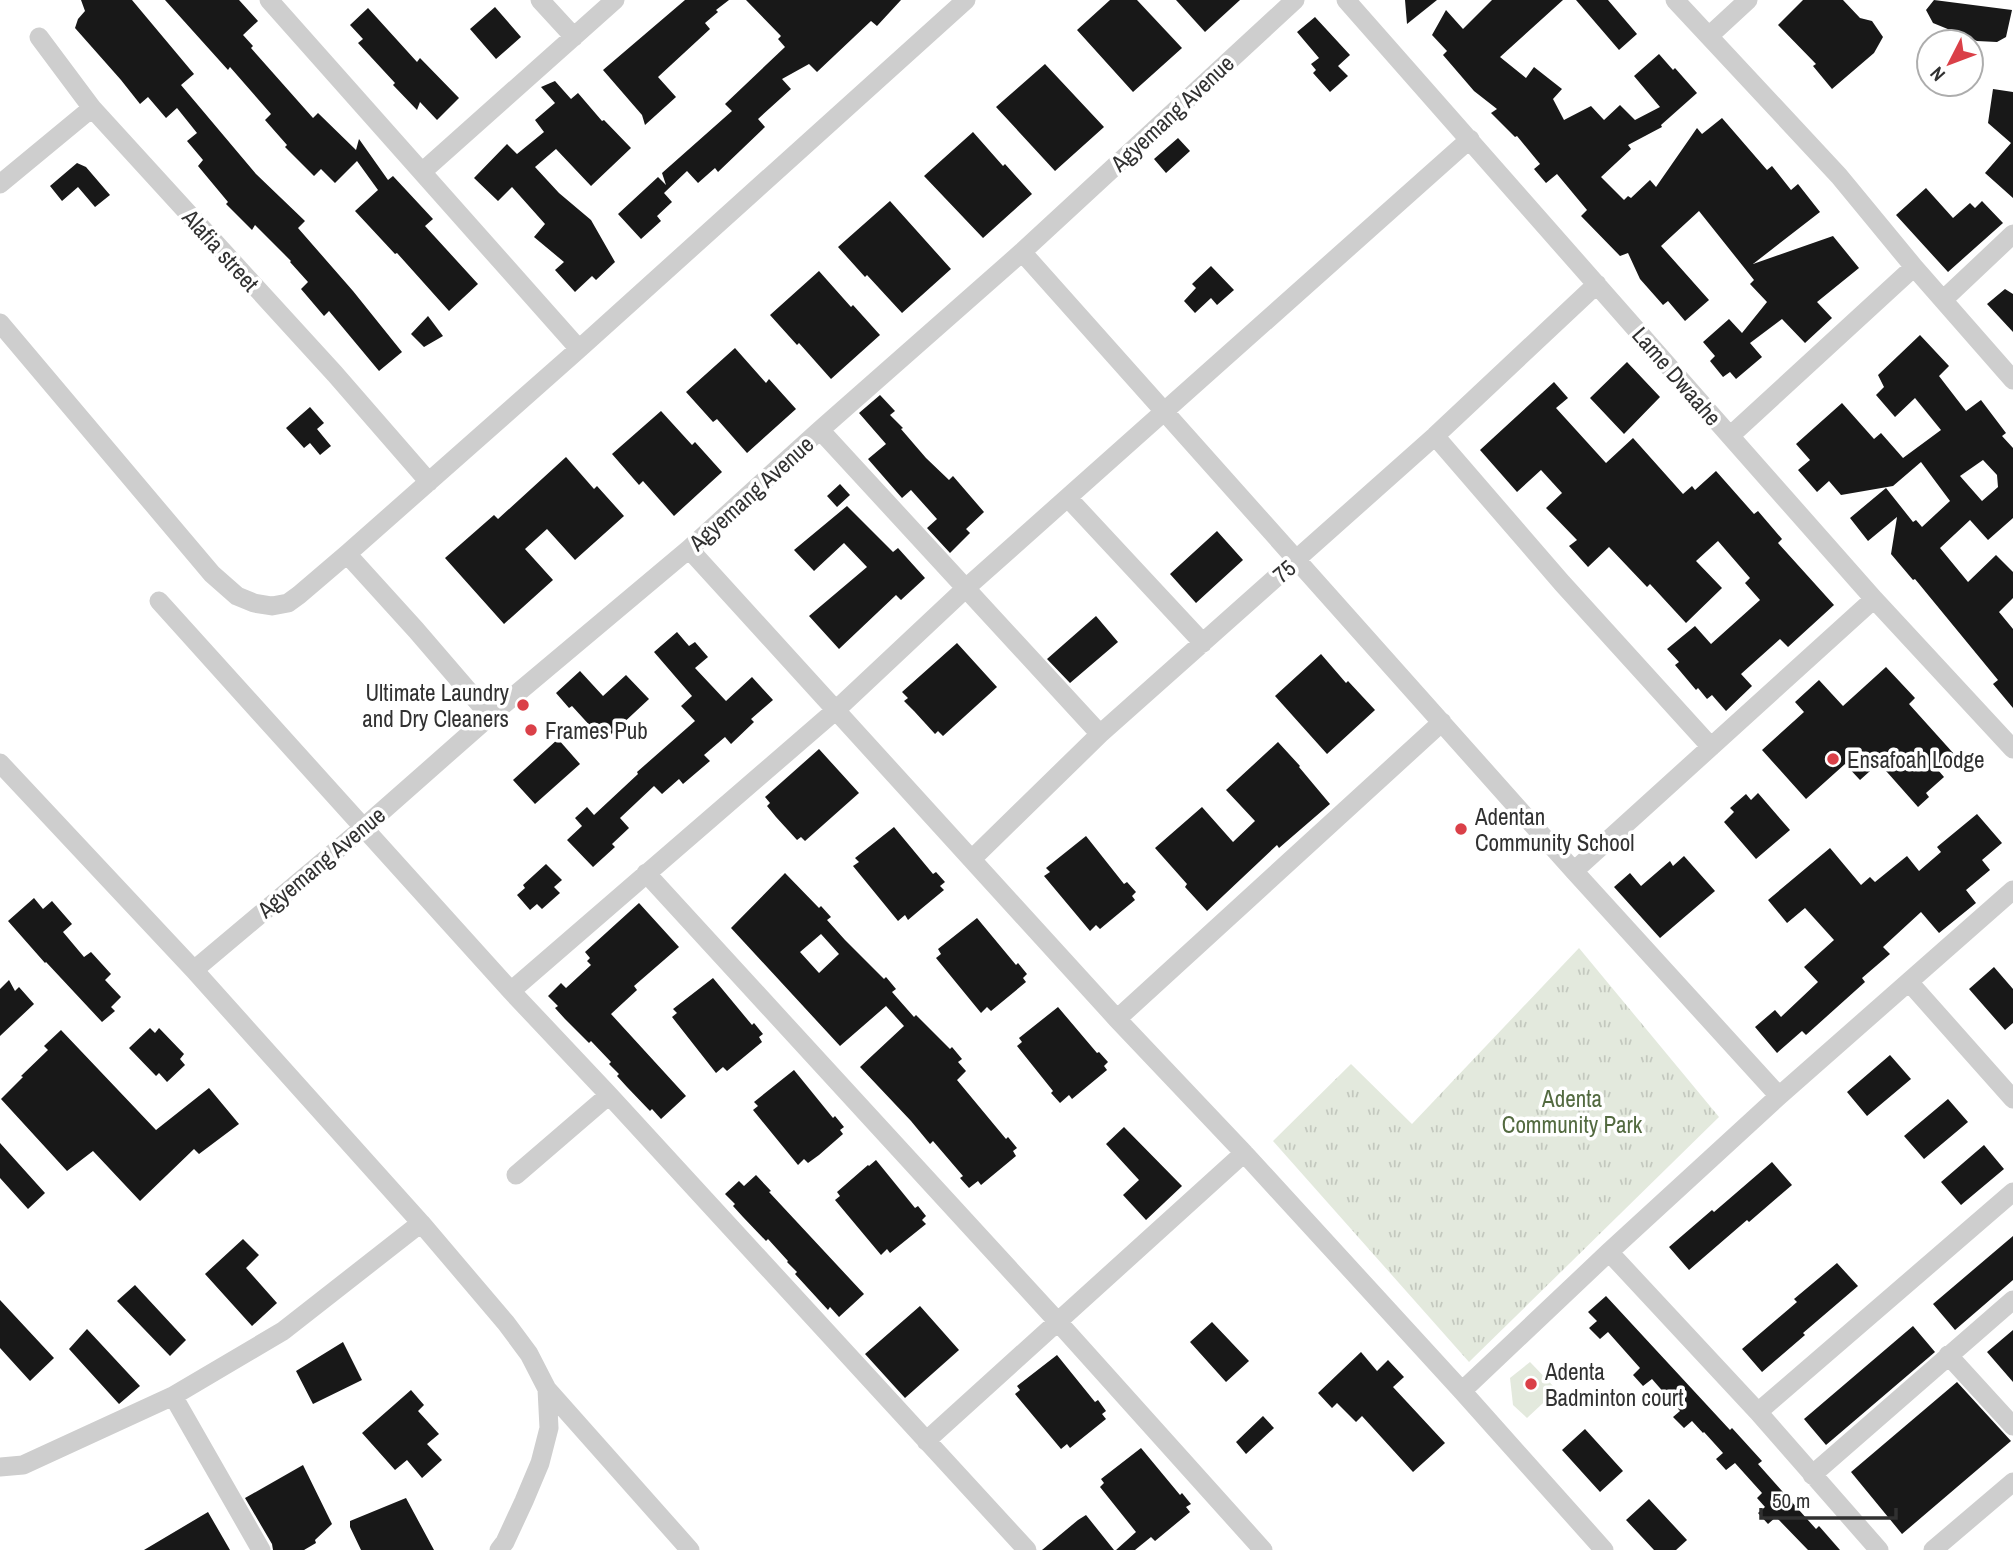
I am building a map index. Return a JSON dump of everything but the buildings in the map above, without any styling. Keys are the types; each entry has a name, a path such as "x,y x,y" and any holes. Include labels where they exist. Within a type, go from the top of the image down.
{"street":[{"path":"269,0 579,349"},
{"path":"540,0 574,37"},
{"path":"422,172 615,0"},
{"path":"0,323 212,575 237,596 254,603 272,606 288,603 579,349 966,0"},
{"name":"Agyemang Avenue","path":"194,970 363,828 490,716 690,549 1022,252 1295,0"},
{"name":"Lame Dwaahe","path":"1346,0 1874,599 2013,749"},
{"path":"1675,0 1839,176 2013,380"},
{"path":"1709,36 1748,0"},
{"name":"Alafia street","path":"39,37 92,108 326,363 429,482"},
{"path":"0,184 92,108"},
{"path":"511,991 836,710 966,589 1470,139"},
{"path":"1943,300 2013,234"},
{"path":"1022,252 1574,871 1779,1096"},
{"path":"1730,436 1914,267"},
{"name":"75","path":"972,859 1100,734 1435,436 1597,284"},
{"path":"820,430 1100,734"},
{"path":"1435,436 1562,583 1711,747"},
{"path":"1068,498 1203,643"},
{"path":"690,549 1117,1018 1462,1391 1595,1547"},
{"path":"347,554 490,716"},
{"path":"1574,871 1874,599"},
{"path":"159,601 511,991 1027,1550"},
{"path":"1117,1018 1442,722"},
{"path":"0,763 194,970 421,1223 514,1334 529,1354 547,1389 690,1550"},
{"path":"646,873 1263,1550"},
{"path":"1462,1391 1779,1096 2013,890"},
{"path":"1909,982 2013,1099"},
{"path":"516,1175 609,1095"},
{"path":"926,1441 1244,1153"},
{"path":"1758,1412 2013,1192"},
{"path":"0,1467 23,1465 173,1396 283,1331 421,1223"},
{"path":"1609,1252 1758,1412 1879,1550"},
{"path":"1812,1475 2013,1300"},
{"path":"1948,1355 2013,1426"},
{"path":"499,1550 540,1463 549,1428 547,1389"},
{"path":"173,1396 261,1550"},
{"path":"1933,1550 2013,1482"}],"green space":[{"name":"Adenta Community Park","path":"1579,948 1719,1117 1469,1362 1273,1141 1351,1064 1412,1124"},
{"name":"Adenta Badminton court","path":"1530,1362 1557,1390 1527,1418 1513,1405 1510,1378"}],"place":[{"name":"Ultimate Laundry and Dry Cleaners","path":"523,705"},
{"name":"Frames Pub","path":"531,730"},
{"name":"Ensafoah Lodge","path":"1833,759"},
{"name":"Adentan Community School","path":"1461,829"},
{"name":"Adenta Badminton court","path":"1531,1384"}]}
